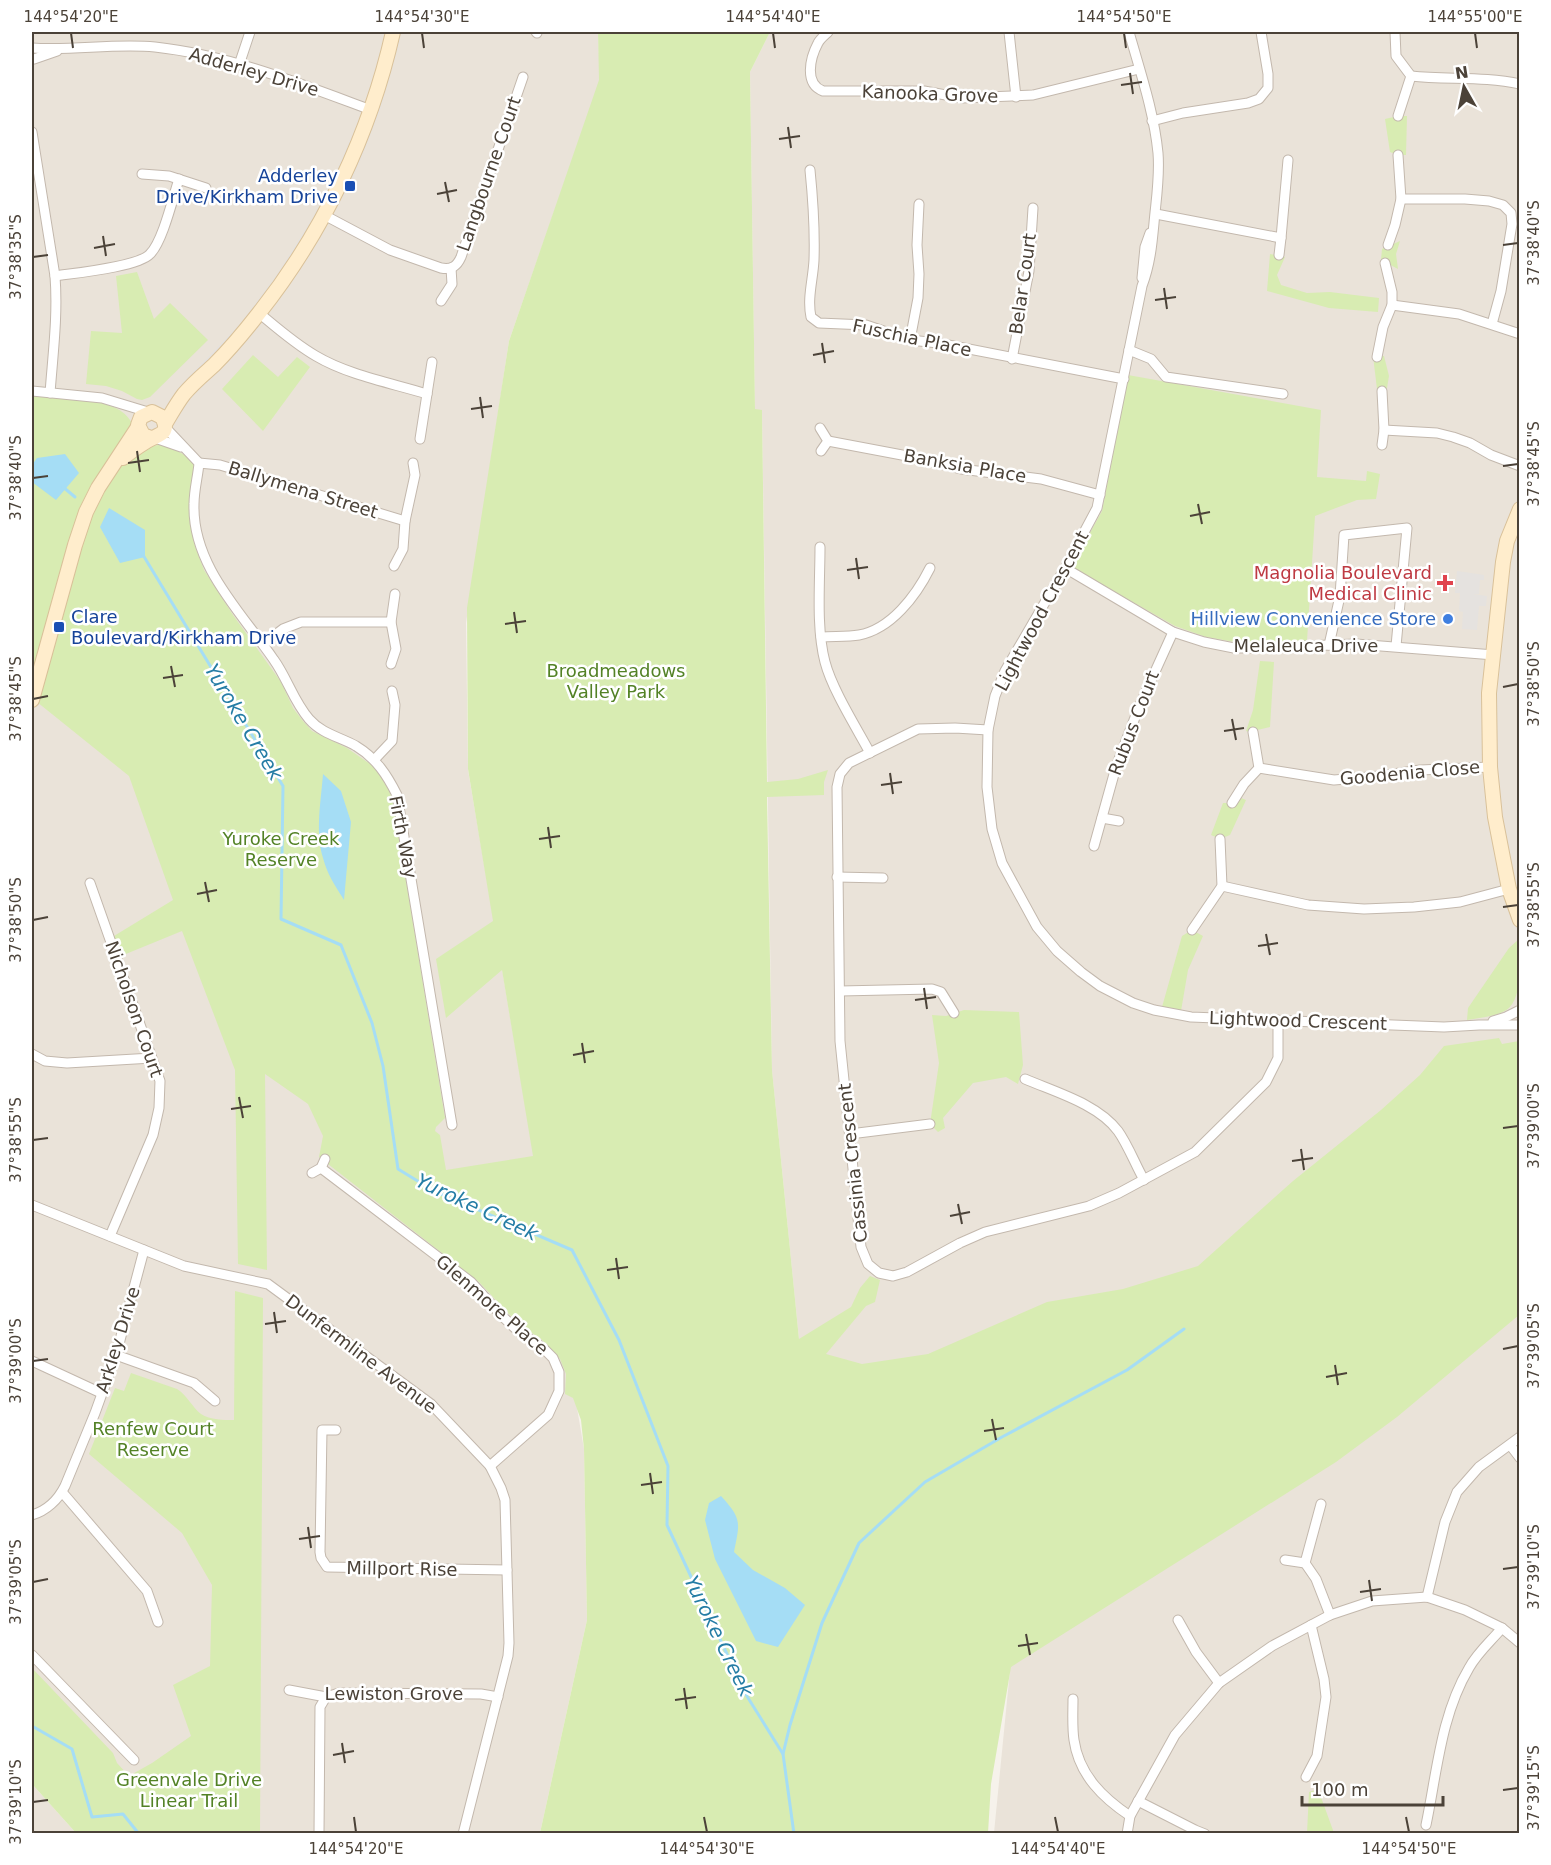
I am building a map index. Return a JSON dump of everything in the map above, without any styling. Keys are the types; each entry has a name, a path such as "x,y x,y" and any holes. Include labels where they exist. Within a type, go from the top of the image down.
{"street":[{"path":"240,64 250,32"},
{"path":"32,700 82,524 98,488 116,463 141,417 184,393 222,356 259,313 300,256 324,215 355,151 371,110 393,32"},
{"name":"Kanooka Grove","path":"828,32 818,43 812,63 812,82 820,90 924,91 962,98 1016,97 1033,95 1139,69"},
{"path":"1009,32 1016,97"},
{"name":"Lightwood Crescent","path":"1129,32 1158,153 1155,217 1145,247 1142,286 1097,508 1005,671 995,696 988,730 987,787 992,829 1002,863 1037,927 1057,951 1100,986 1133,1003 1154,1010 1191,1017 1444,1027 1520,1025"},
{"path":"1152,121 1183,113 1248,104 1259,99 1268,88 1261,32"},
{"path":"1395,32 1396,56 1411,76 1435,79 1495,80 1520,84"},
{"name":"Adderley Drive","path":"32,48 156,47 191,52 240,64 371,110"},
{"path":"32,48 33,62"},
{"name":"Adderley Drive","path":"33,62 62,49"},
{"path":"1398,116 1411,76"},
{"name":"Langbourne Court","path":"324,215 390,250 441,268 451,268 457,264 523,77"},
{"path":"32,132 55,276 56,316 50,393"},
{"path":"1388,245 1401,200 1398,155"},
{"path":"1279,255 1288,160"},
{"name":"Fuschia Place","path":"810,170 814,215 814,263 809,305 812,317 819,323 866,325 910,340 938,343 1124,379"},
{"path":"142,174 161,175 206,188"},
{"path":"55,276 132,263 146,258 157,244 179,179"},
{"path":"1401,200 1489,201 1503,205 1511,213 1512,224 1502,291 1492,324"},
{"path":"910,340 918,298 919,204"},
{"name":"Belar Court","path":"1012,359 1029,271 1033,208"},
{"path":"1155,217 1281,238"},
{"path":"1377,357 1383,327 1392,305 1392,292 1385,263"},
{"name":"Langbourne Court","path":"441,301 452,284 451,268"},
{"path":"1392,305 1459,314 1520,334"},
{"path":"259,313 317,357 349,370 427,394"},
{"path":"1129,350 1151,359 1166,377 1283,394"},
{"path":"420,439 432,362"},
{"path":"32,391 102,398 159,414 165,426 199,463"},
{"path":"1382,391 1384,430 1382,445"},
{"path":"116,463 161,434 184,393"},
{"path":"122,405 143,435 184,448"},
{"path":"820,428 828,441 821,451"},
{"path":"1384,430 1437,433 1453,437 1520,466"},
{"name":"Banksia Place","path":"828,441 961,469 1041,479 1100,495"},
{"name":"Ballymena Street","path":"199,463 220,465 405,521"},
{"name":"Firth Way","path":"199,463 194,504 197,535 207,566 284,675 308,718 323,731 357,747 374,760 389,778 397,795 452,1125"},
{"path":"394,566 403,549 405,521 415,475 413,463"},
{"path":"1520,509 1503,562 1489,693 1490,767 1496,817 1509,889 1520,920"},
{"path":"1329,645 1340,596 1344,535 1407,528 1396,646"},
{"path":"820,547 821,637 825,663 870,753"},
{"path":"821,637 858,635 884,624 905,605 922,584 930,568"},
{"name":"Melaleuca Drive","path":"1065,568 1173,632 1204,642 1234,648 1356,644 1494,655"},
{"path":"391,664 396,649 391,622 395,594"},
{"path":"263,644 283,629 301,622 391,622"},
{"name":"Rubus Court","path":"1094,846 1116,767 1173,632"},
{"path":"374,760 392,741 395,705 392,691"},
{"name":"Cassinia Crescent","path":"988,730 918,729 849,763 840,774 837,787 840,1041 861,1247 868,1264 879,1273 893,1276 907,1272 984,1232 1089,1206 1119,1193 1196,1152 1266,1083 1278,1058 1278,1020"},
{"path":"1233,803 1244,784 1259,768 1253,732"},
{"name":"Goodenia Close","path":"1259,768 1334,780 1420,770 1490,767"},
{"path":"1102,818 1119,821"},
{"path":"1192,930 1222,885 1220,839"},
{"path":"837,877 883,878"},
{"name":"Nicholson Court","path":"90,883 160,1081 159,1108 153,1135 110,1236"},
{"path":"1222,885 1308,905 1364,909 1460,902 1509,889"},
{"path":"840,991 932,989 941,992 954,1012"},
{"name":"Lightwood Crescent","path":"1479,1025 1520,1010"},
{"path":"32,1054 45,1061 67,1063 152,1058"},
{"path":"1025,1079 1094,1109 1106,1119 1118,1131 1144,1180"},
{"path":"850,1134 930,1124"},
{"name":"Glenmore Place","path":"312,1173 323,1163 471,1282 518,1331 543,1348 553,1358 559,1372 559,1391 548,1415 490,1466"},
{"name":"Dunfermline Avenue","path":"32,1205 184,1266 268,1284 431,1404 490,1466 505,1500 509,1643 507,1664 464,1833"},
{"name":"Arkley Drive","path":"32,1515 44,1511 62,1492 116,1354 144,1250"},
{"path":"116,1354 194,1383 215,1401"},
{"path":"32,1361 101,1393"},
{"name":"Millport Rise","path":"336,1430 319,1428 320,1552 327,1567 507,1570"},
{"path":"1427,1597 1445,1522 1456,1492 1479,1467 1520,1437"},
{"path":"1510,1445 1520,1458"},
{"path":"62,1492 147,1592 158,1622"},
{"path":"1305,1563 1321,1504"},
{"path":"1285,1560 1305,1563 1316,1579 1330,1615"},
{"path":"1127,1833 1130,1816 1175,1735 1219,1683 1272,1646 1330,1615 1372,1600 1427,1597 1465,1610 1502,1628 1520,1643"},
{"path":"1178,1620 1196,1652 1219,1683"},
{"path":"1306,1777 1317,1756 1326,1696 1311,1625"},
{"path":"1426,1825 1449,1709 1470,1665 1502,1628"},
{"path":"32,1655 134,1760"},
{"name":"Lewiston Grove","path":"289,1690 326,1697 339,1693 350,1693 481,1694 498,1697"},
{"path":"319,1833 320,1707 326,1697"},
{"path":"1073,1699 1074,1741 1081,1764 1095,1787 1110,1803 1130,1816"},
{"path":"1138,1801 1205,1833"}],"shaded area":[{"path":"32,32 598,32 600,80 509,341 466,623 468,770 584,1449 587,1620 540,1833 212,1833 128,1776 32,1690"},
{"path":"397,32 401,32 399,44 380,110 344,196 339,197"},
{"path":"770,32 1519,32 1519,1833 994,1833 1010,1670 799,1339 772,1070 762,410 755,410 750,72"},
{"path":"358,130 333,188 284,271 234,335 179,392 179,387 241,323 278,273 312,219 354,131"},
{"path":"1457,571 1484,575 1484,580 1480,580 1479,594 1473,594 1487,596 1486,606 1479,606 1477,630 1462,629 1463,612 1459,611 1460,593 1455,593"},
{"path":"32,1784 40,1793 76,1833 32,1833"}],"green space":[{"path":"598,32 770,32 750,72 755,409 762,410 767,782 798,779 828,770 824,782 824,795 767,797 772,1070 799,1339 851,1307 860,1288 870,1276 880,1280 875,1302 866,1306 826,1354 862,1364 928,1354 1047,1302 1123,1289 1198,1266 1293,1181 1381,1110 1420,1075 1444,1046 1499,1038 1502,1044 1519,1041 1519,1315 1397,1417 1336,1462 1011,1667 991,1784 988,1833 540,1833 587,1620 584,1449 581,1420 573,1398 565,1394 566,1374 560,1359 540,1338 520,1326 479,1282 319,1157 323,1136 308,1104 265,1074 267,1270 238,1264 235,1070 182,931 121,956 114,936 173,900 129,776 37,702 91,511 113,475 133,453 144,447 166,444 192,460 195,466 190,518 195,546 204,570 281,682 293,708 312,731 347,748 373,766 385,780 393,801 445,1118 435,1131 440,1135 446,1170 533,1156 502,970 446,1018 436,959 493,921 468,769 467,608 509,341 599,80"},
{"path":"1407,116 1406,155 1390,152 1385,119"},
{"path":"1400,241 1396,254 1398,269 1381,260 1382,249"},
{"path":"1270,254 1285,257 1277,275 1281,285 1307,293 1330,292 1379,298 1378,312 1329,308 1267,291"},
{"path":"137,272 154,319 170,303 208,340 150,397 142,400 106,386 86,384 91,331 122,333 116,276"},
{"path":"253,355 278,377 297,357 310,367 263,431 222,389"},
{"path":"1373,356 1384,356 1389,376 1387,388 1382,391 1377,389"},
{"path":"1128,375 1321,410 1317,477 1366,481 1367,471 1380,474 1376,499 1357,500 1315,516 1307,641 1235,642 1206,637 1175,626 1071,567 1102,511"},
{"path":"32,395 104,403 117,408 127,416 133,426 104,469 32,679"},
{"path":"1260,661 1274,662 1270,727 1249,732 1246,731 1253,710"},
{"path":"1241,798 1246,800 1230,835 1220,839 1211,835 1223,803 1233,803"},
{"path":"1192,930 1203,936 1188,970 1181,1011 1162,1007 1182,936"},
{"path":"1519,939 1520,975 1517,994 1513,1002 1509,1008 1500,1013 1467,1020 1468,1008 1509,948"},
{"path":"964,1010 1019,1012 1023,1065 1018,1084 1006,1077 973,1083 943,1118 945,1128 938,1132 930,1124 939,1063 932,1015 946,1016"},
{"path":"235,1291 263,1298 260,1833 76,1833 32,1784 32,1668 113,1753 117,1763 129,1776 191,1736 173,1685 210,1666 212,1585 182,1533 89,1454 115,1388 124,1391 131,1373 177,1389 205,1416 234,1420"},
{"path":"1318,1789 1334,1833 1307,1833 1309,1792"}],"water":[{"path":"65,454 79,473 56,500 32,482 32,465 37,458"},
{"path":"109,508 145,530 145,557 120,563 100,527"},
{"path":"323,774 341,791 351,822 344,900 327,869 319,838"},
{"path":"721,1496 733,1510 738,1521 734,1552 753,1570 785,1588 805,1605 778,1647 756,1641 715,1559 705,1520 709,1503"}],"waterway":[{"path":"63,487 75,497"},
{"name":"Yuroke Creek","path":"143,555 283,786 281,919 341,945 372,1023 383,1066 398,1169 434,1191 572,1250 619,1340 668,1466 667,1525 745,1693 783,1754 794,1834"},
{"path":"783,1754 822,1623 859,1543 925,1482 1002,1437 1127,1370 1184,1329"},
{"path":"32,1726 72,1749 92,1817 123,1814 139,1834"}],"place":[{"name":"Adderley Drive/Kirkham Drive","path":"350,186"},
{"name":"Magnolia Boulevard Medical Clinic","path":"1445,583"},
{"name":"Hillview Convenience Store","path":"1448,619"},
{"name":"Clare Boulevard/Kirkham Drive","path":"59,627"}],"park label":[{"name":"Broadmeadows Valley Park","path":"616,681"},
{"name":"Yuroke Creek Reserve","path":"281,849"},
{"name":"Renfew Court Reserve","path":"153,1439"},
{"name":"Greenvale Drive Linear Trail","path":"189,1790"}]}
